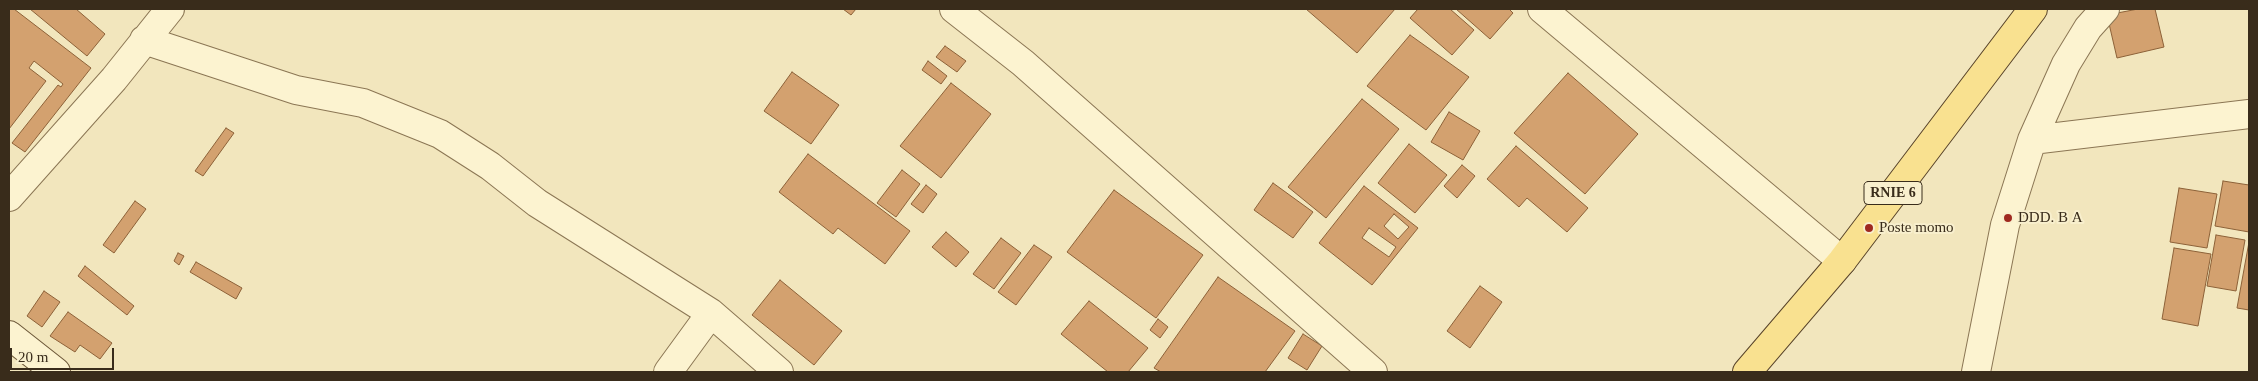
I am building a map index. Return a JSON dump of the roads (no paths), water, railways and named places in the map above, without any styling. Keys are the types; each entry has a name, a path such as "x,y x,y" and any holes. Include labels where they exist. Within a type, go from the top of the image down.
{"main road":[{"name":"RNIE 6","path":"1748,372 1842,261 2033,9"}],"street":[{"path":"9,197 114,79 170,9"},
{"path":"954,9 1023,63 1373,372"},
{"path":"1542,9 1842,261"},
{"path":"1976,372 2005,226 2032,140 2066,64 2088,28 2105,9"},
{"path":"144,40 296,90 363,104 440,134 490,166 537,203 711,313 779,372"},
{"path":"2032,140 2249,114"},
{"path":"668,372 711,313"},
{"path":"9,335 56,372"}],"place":[{"name":"DDD. B A","path":"2008,218"},
{"name":"Poste momo","path":"1869,228"}]}
